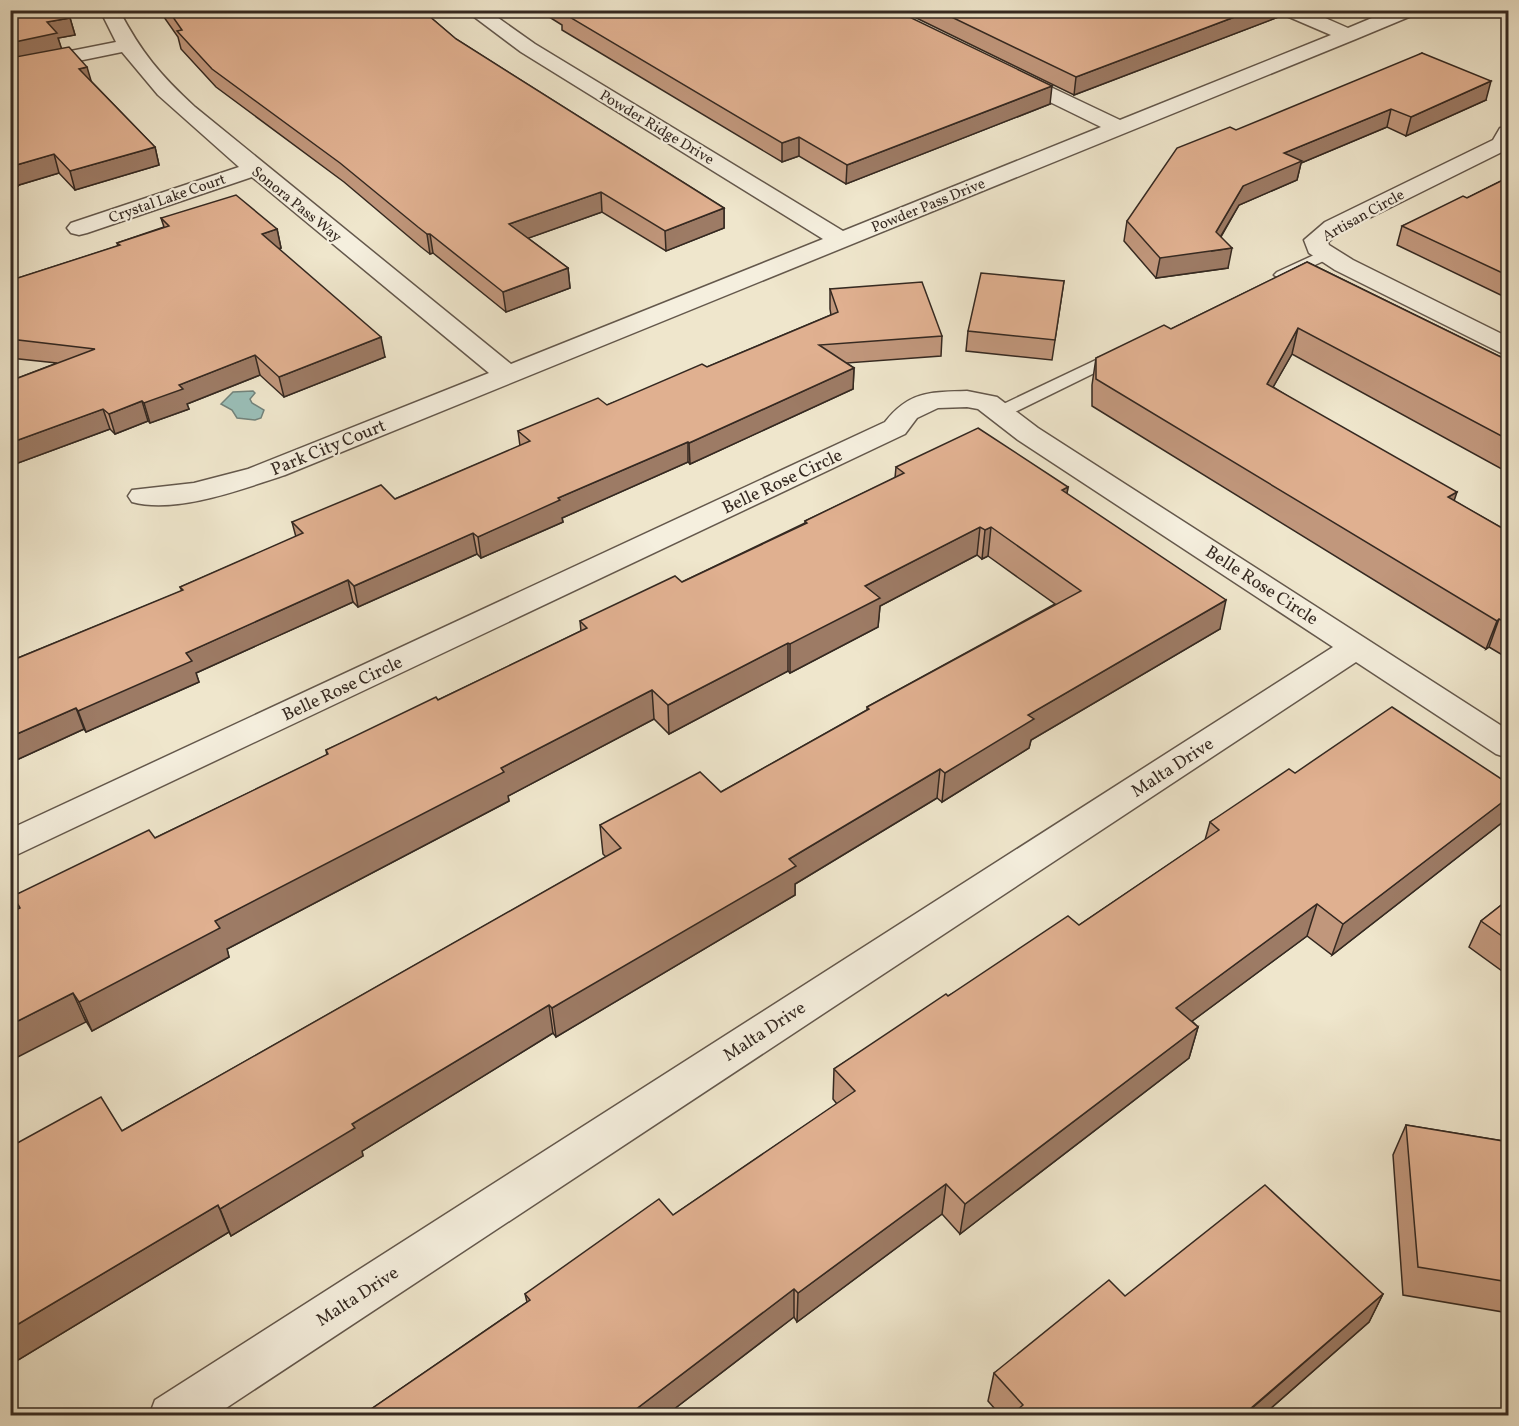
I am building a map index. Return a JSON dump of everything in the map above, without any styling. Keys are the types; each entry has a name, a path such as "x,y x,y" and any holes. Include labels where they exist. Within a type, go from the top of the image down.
{"street":[{"name":"Sonora Pass Way","path":"109,10 128,45 169,94 255,169 508,375"},
{"name":"Powder Ridge Drive","path":"474,10 528,48 842,240"},
{"path":"1289,10 1349,35"},
{"name":"Powder Pass Drive","path":"508,375 1409,10"},
{"path":"10,69 128,45"},
{"path":"994,67 1118,127"},
{"name":"Artisan Circle","path":"1509,133 1502,144 1334,227 1316,240 1317,248 1325,255 1509,347"},
{"name":"Crystal Lake Court","path":"79,228 255,169"},
{"name":"Park City Court","path":"142,496 176,496 216,489 275,469 508,375"},
{"name":"Belle Rose Circle","path":"10,845 895,428 907,412 933,400 967,399 987,403 1028,434 1509,746"},
{"name":"Malta Drive","path":"172,1416 1357,647"}],"lane":[{"path":"1263,284 1325,255"},
{"path":"1001,412 1138,345"}],"water":[{"path":"253,391 255,393 250,399 252,403 264,410 261,418 255,420 237,418 232,410 221,404 233,392"}],"building":[{"path":"10,10 65,10 70,18 47,22 57,33 10,43"},
{"path":"168,10 422,10 456,39 724,208 665,231 601,192 509,224 568,268 503,292 340,163 212,69 177,31 182,30"},
{"path":"566,10 895,10 1052,86 847,165 799,137 782,143 561,12"},
{"path":"937,10 1253,10 1076,77"},
{"path":"69,47 87,67 79,69 155,147 70,171 54,154 13,166 10,169 10,58"},
{"path":"1422,53 1491,81 1411,117 1391,109 1284,153 1302,161 1243,186 1216,232 1232,248 1160,258 1127,221 1177,148 1230,127 1236,130"},
{"path":"1509,177 1509,276 1402,226 1463,196 1467,198"},
{"path":"236,195 277,229 262,234 381,337 279,377 255,355 179,385 183,389 109,414 103,409 10,443 10,381 95,349 10,339 10,275 15,279 120,245 117,243 169,226 161,218"},
{"path":"1307,262 1509,361 1509,440 1298,328 1267,384 1457,492 1448,497 1509,532 1509,624 1499,619 1497,621 1096,379 1096,358 1164,325 1171,329"},
{"path":"981,273 1064,281 1055,340 968,331"},
{"path":"922,282 942,336 819,345 854,368 689,443 558,498 560,500 478,537 473,533 354,586 348,580 186,653 192,661 78,711 76,708 10,737 10,657 13,660 183,590 180,587 303,533 292,522 381,485 395,499 530,441 518,431 598,398 607,405 702,364 707,367 838,312 830,289"},
{"path":"978,428 1068,487 1062,490 1226,600 1028,715 1034,719 945,773 940,769 789,859 796,866 552,1008 549,1005 352,1124 355,1128 220,1209 218,1205 10,1329 10,1147 101,1097 122,1131 621,848 600,825 700,772 721,792 869,709 867,707 1081,591 991,527 985,530 980,527 865,586 880,598 668,705 652,690 501,768 504,772 215,921 220,928 79,1002 73,993 10,1025 10,913 20,908 13,896 149,830 155,838 328,754 326,750 436,697 438,700 587,628 580,621 675,576 682,582 807,523 805,521 904,473 896,467"},
{"path":"1392,707 1509,784 1509,797 1343,924 1317,904 1176,1008 1198,1027 965,1204 946,1184 798,1293 794,1289 627,1416 361,1416 530,1300 525,1294 659,1199 673,1215 855,1091 834,1069 1068,916 1079,925 1219,830 1210,822 1289,769 1295,773"},
{"path":"1509,899 1509,941 1481,921"},
{"path":"1406,1125 1509,1142 1509,1282 1418,1267"},
{"path":"1265,1185 1383,1294 1244,1416 1010,1416 1023,1405 994,1373 1109,1280 1125,1296"}]}
